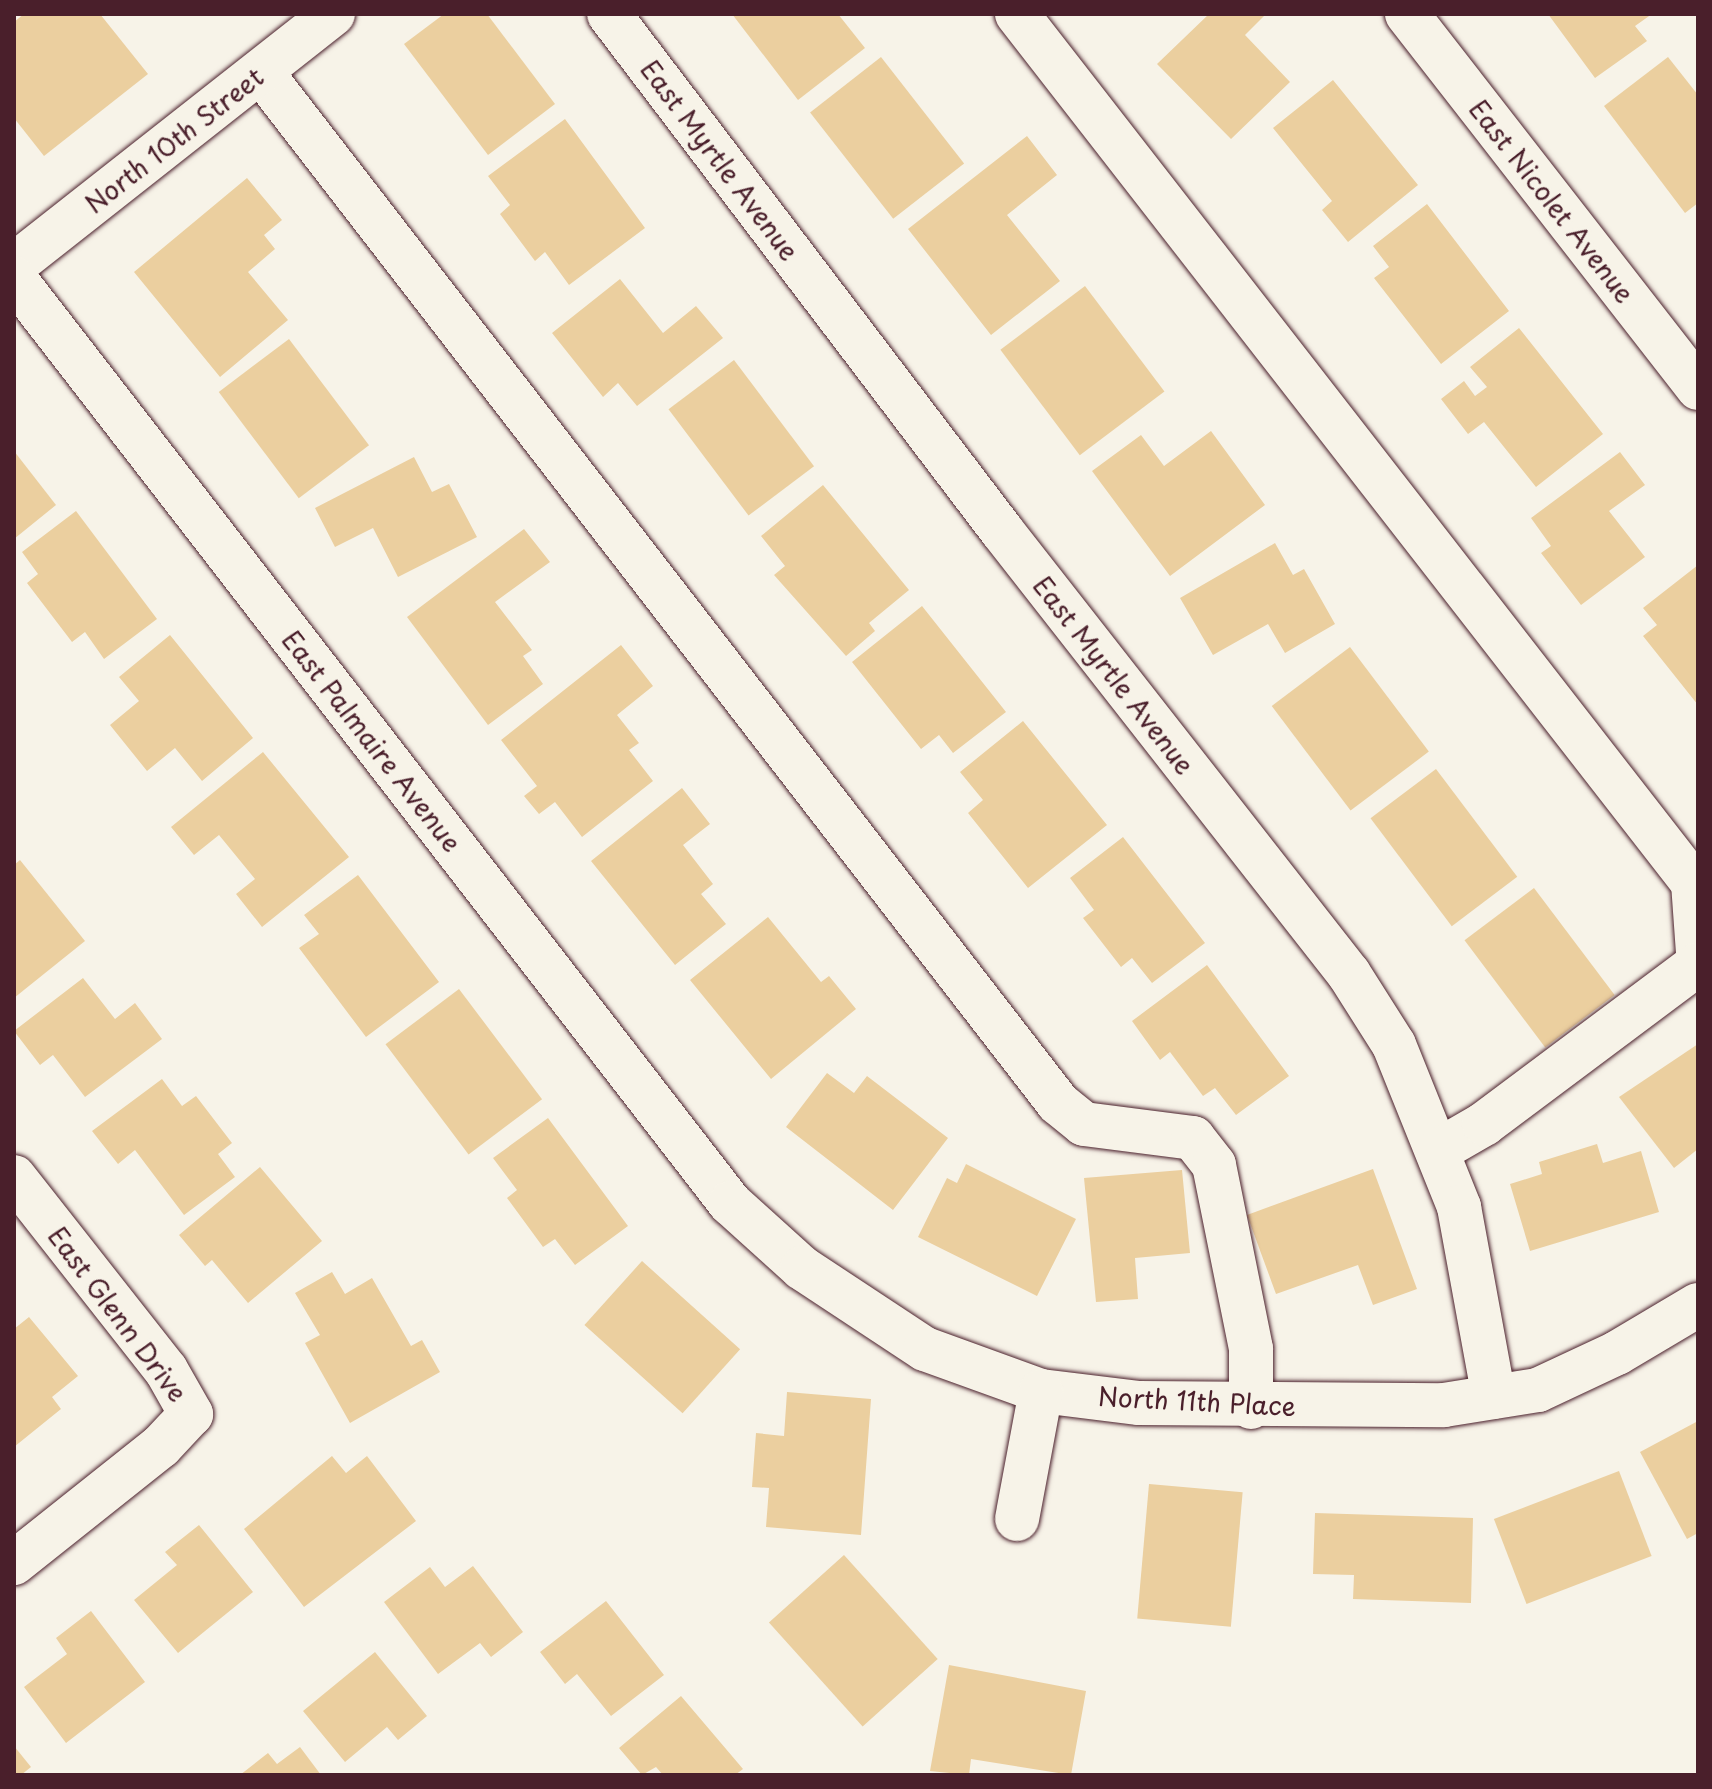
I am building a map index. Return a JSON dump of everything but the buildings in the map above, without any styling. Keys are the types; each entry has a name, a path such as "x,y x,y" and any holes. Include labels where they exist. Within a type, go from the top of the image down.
{"street":[{"name":"North 10th Street","path":"15,264 333,14"},
{"name":"East Myrtle Avenue","path":"609,14 1002,531 1349,974 1394,1045 1439,1150 1459,1207 1494,1397"},
{"path":"1017,14 1693,883 1698,953"},
{"name":"East Nicolet Avenue","path":"1407,14 1698,388"},
{"path":"261,72 1058,1103 1084,1124 1193,1138 1214,1165 1251,1349 1251,1407"},
{"name":"East Palmaire Avenue","path":"15,264 730,1203"},
{"path":"1439,1150 1484,1124 1698,964"},
{"name":"East Glenn Drive","path":"14,1177 166,1370 191,1414 161,1446 14,1563"},
{"name":"North 11th Place","path":"730,1203 802,1268 925,1349 1041,1391 1139,1403 1251,1407 1444,1405 1538,1390 1617,1353 1698,1305"},
{"path":"1017,1519 1041,1391"}]}
